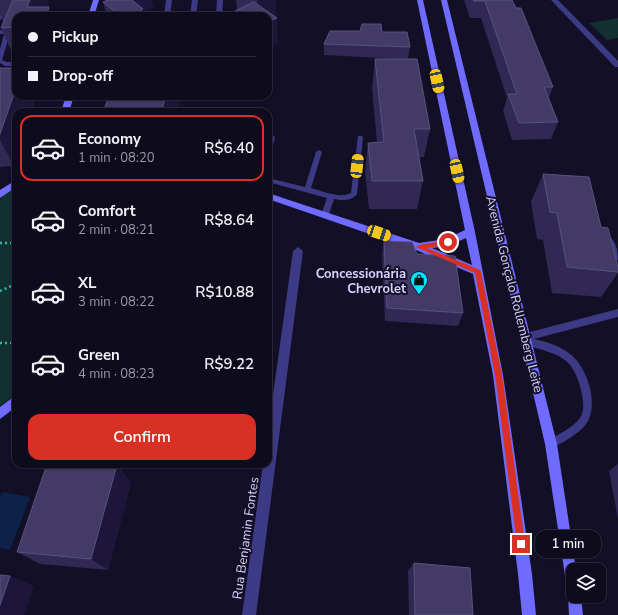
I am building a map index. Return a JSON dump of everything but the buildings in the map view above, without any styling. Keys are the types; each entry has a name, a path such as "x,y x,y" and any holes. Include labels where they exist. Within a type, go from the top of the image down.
{"main road":[{"path":"92,12 96,0"},
{"path":"420,0 470,232 498,375 525,574 529,615"},
{"name":"Avenida Gonçalo Rollemberg Leite","path":"444,0 527,339 551,444 569,563"},
{"path":"0,195 12,186"},
{"path":"272,197 419,247 478,272"},
{"path":"419,247 448,242 470,232"},
{"path":"0,413 12,403"},
{"path":"575,603 576,615"}],"street":[{"path":"554,0 618,65"},
{"path":"600,230 618,256"},
{"name":"Rua Benjamin Fontes","path":"272,444 298,251"},
{"path":"527,339 618,313"},
{"name":"Rua Benjamin Fontes","path":"249,615 269,468"}],"lane":[{"path":"0,18 9,0"},
{"path":"168,12 169,0"},
{"path":"193,12 194,0"},
{"path":"219,12 220,0"},
{"path":"0,32 7,32 0,60 5,64 12,64"},
{"path":"272,181 331,196 341,198 350,197 354,194 360,138"},
{"path":"306,190 319,152"},
{"path":"325,215 331,196"},
{"path":"527,339 552,346 571,358 584,378 588,405 583,421 551,444"}],"path":[{"path":"0,243 12,243"},
{"path":"0,291 12,286"},
{"path":"0,343 12,343"}],"green space":[{"path":"618,18 618,38 607,40 589,23"},
{"path":"12,189 12,397 0,406 0,200 5,192"}],"water":[{"path":"2,492 30,497 10,550 0,548 0,496"}],"place":[{"name":"Concessionária Chevrolet","path":"419,295"}],"route":[{"path":"448,242 419,247 478,272 498,375 521,544"}]}
